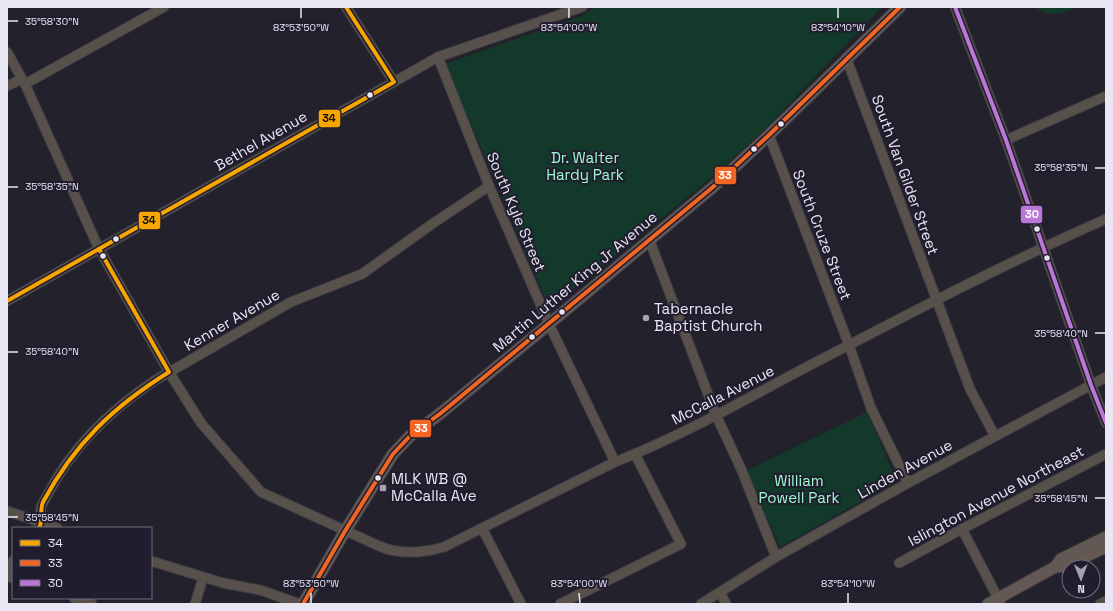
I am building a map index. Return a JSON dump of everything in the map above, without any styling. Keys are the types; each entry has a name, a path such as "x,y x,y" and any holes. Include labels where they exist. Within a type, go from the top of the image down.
{"main road":[{"name":"Martin Luther King Jr Avenue","path":"301,604 394,454 410,436 441,413 549,324 712,187 769,135 900,7"},
{"path":"988,604 1000,601 1056,567 1061,560 1106,537"},
{"path":"1056,567 1066,566 1106,547"}],"street":[{"path":"7,86 23,81 164,7"},
{"path":"346,7 394,82"},
{"name":"Bethel Avenue","path":"7,301 438,57 582,7"},
{"path":"955,7 1006,140 1091,385 1106,423"},
{"name":"McCalla Avenue","path":"7,52 23,81 98,249 200,423 261,492 379,546 403,552 438,549 615,462 716,415 849,345 1044,246 1106,219"},
{"name":"South Kyle Street","path":"438,57 489,186 549,324 615,462"},
{"name":"South Van Gilder Street","path":"847,60 970,390 995,436"},
{"path":"1006,140 1106,96"},
{"name":"South Cruze Street","path":"769,135 849,345 871,408 908,482"},
{"name":"Kenner Avenue","path":"41,525 42,508 48,493 80,445 95,428 123,403 154,380 292,302 362,274 432,224 489,186"},
{"path":"649,239 716,415 742,471 776,557"},
{"name":"Linden Avenue","path":"701,604 776,557 908,482 1106,377"},
{"path":"560,604 681,544 635,454"},
{"name":"Islington Avenue Northeast","path":"899,563 1106,454"},
{"path":"7,511 41,525 52,527"},
{"path":"482,528 521,604"},
{"path":"962,529 1000,601"},
{"path":"152,561 225,584 260,590 301,604"},
{"path":"195,604 203,578"},
{"path":"720,592 726,604"},
{"path":"77,599 92,604"},
{"path":"1100,604 1106,601"}],"green space":[{"name":"Dr. Walter Hardy Park","path":"595,7 882,7 768,126 717,173 550,309 445,64 584,15"},
{"path":"1033,7 1075,7 1059,14 1049,14"},
{"name":"William Powell Park","path":"867,412 897,481 780,547 746,471"}],"transit line":[{"name":"34","path":"7,301 394,82 346,7"},
{"name":"33","path":"303,604 345,531 393,454 410,436 441,413 713,187 769,135 900,7"},
{"name":"30","path":"955,7 1006,140 1091,385 1106,423"},
{"name":"34","path":"39,527 43,502 55,481 82,444 113,413 149,385 169,372 99,249"}],"place":[{"name":"Tabernacle Baptist Church","path":"646,318"},
{"name":"MLK WB @ McCalla Ave","path":"383,488"}]}
